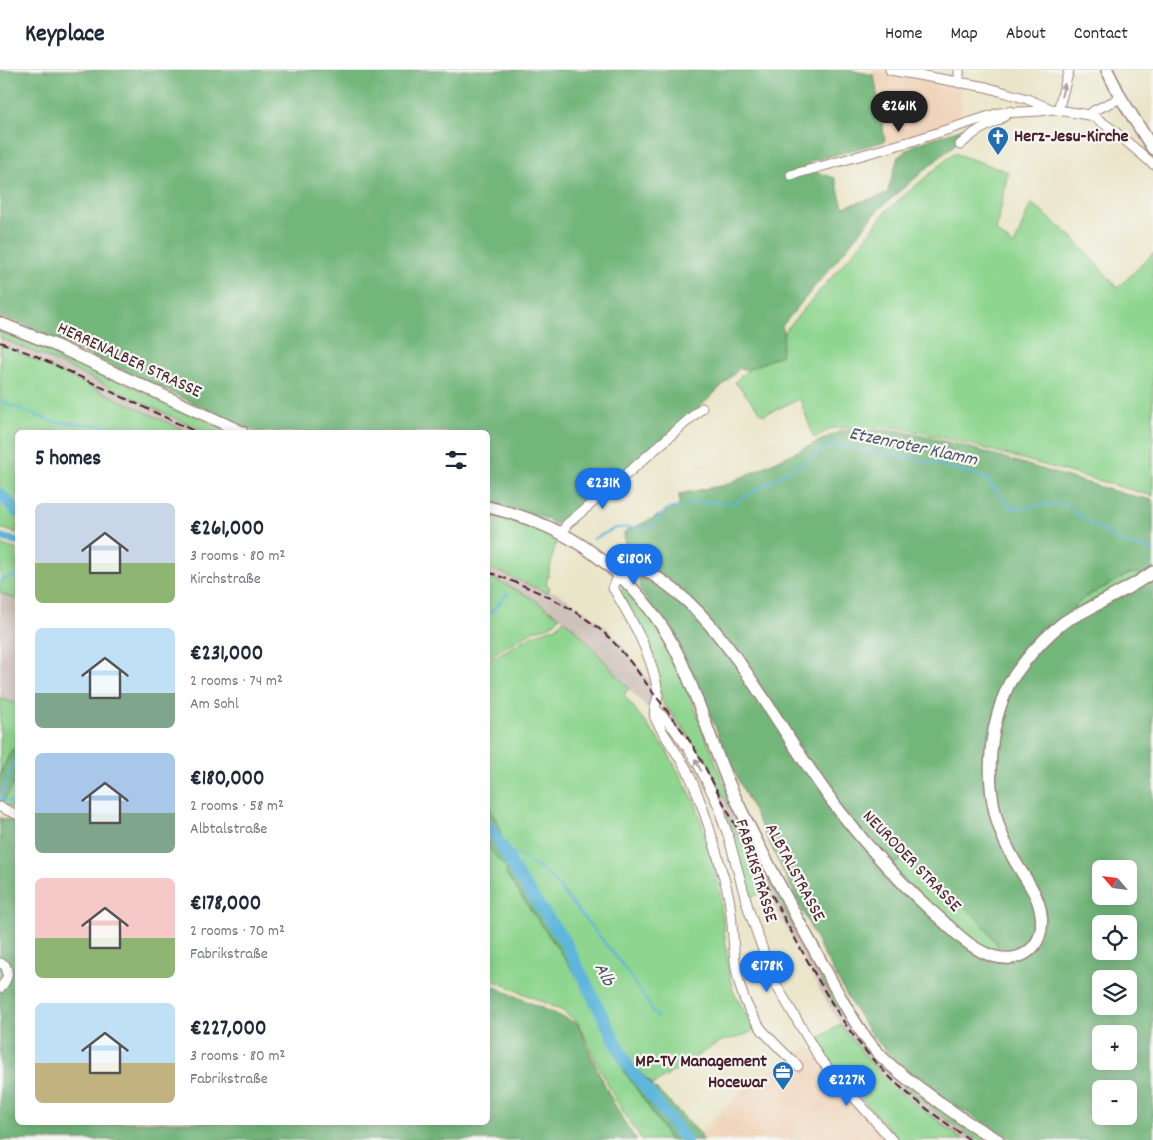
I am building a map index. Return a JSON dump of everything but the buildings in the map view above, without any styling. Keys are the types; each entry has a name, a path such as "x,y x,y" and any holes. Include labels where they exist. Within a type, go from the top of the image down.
{"street":[{"path":"890,70 986,87 1054,109 1089,115 1113,130 1153,164"},
{"path":"959,70 959,83"},
{"path":"1054,109 1069,70"},
{"path":"1108,70 1120,98 1151,142"},
{"path":"1089,115 1120,98"},
{"path":"791,175 896,146 999,113 1054,109"},
{"path":"960,145 977,131 1003,119 1010,111"},
{"name":"HERRENALBER STRASSE","path":"0,323 50,343 238,430"},
{"path":"562,534 567,524 702,408"},
{"path":"490,508 538,522 562,534 595,554 619,575"},
{"name":"NEURODER STRASSE","path":"619,575 625,566 635,564 664,581 679,593 720,635 837,808 887,866 917,898 978,950 989,955 1013,958 1022,956 1032,949 1037,942 1042,923 1035,894 1007,847 995,812 991,782 991,747 1001,705 1009,684 1039,644 1065,622 1153,572"},
{"name":"FABRIKSTRASSE","path":"619,575 613,588 644,645 650,661 658,693 654,714 657,723 684,766 702,805 723,875 730,903 735,961 741,989 752,1014 763,1030 798,1066"},
{"name":"ALBTALSTRASSE","path":"619,575 653,614 671,641 682,663 729,784 740,807 854,1022 873,1048 898,1071 944,1107 998,1140"},
{"name":"FABRIKSTRASSE","path":"655,708 676,730 688,748 720,809 749,911 763,950 765,966 820,1059 892,1140"},
{"path":"0,808 15,813"},
{"path":"0,963 5,965 8,971 6,982 0,988"}],"shaded area":[{"path":"874,70 960,86 963,122 887,144"},
{"path":"0,338 44,356 201,430 184,430 0,345"},
{"path":"490,568 548,593 555,592 577,605 606,627 654,687 650,711 575,629 530,597 490,577"},
{"path":"0,593 15,599 15,703 0,699"},
{"path":"662,701 685,730 707,765 833,1001 853,1031 898,1083 930,1108 977,1140 963,1140 901,1093 870,1062 840,1024 766,890 716,794 662,712"},
{"path":"808,1046 889,1140 703,1140 700,1133 748,1086"}],"green space":[{"path":"0,70 849,70 874,75 885,141 809,162 813,171 835,178 843,207 887,194 898,157 914,145 966,127 969,131 879,209 782,326 784,332 781,355 747,370 740,368 699,408 570,517 559,524 537,515 490,503 490,430 252,430 18,322 0,317"},
{"path":"954,153 1008,172 996,231 1014,246 1031,203 1072,237 1118,288 1153,253 1153,496 969,444 896,427 832,428 814,438 800,399 763,415 735,382 747,370 781,355 784,332 864,240 885,212"},
{"path":"0,327 227,430 201,430 44,356 0,338"},
{"path":"0,345 184,430 15,430 15,532 0,528"},
{"path":"896,430 968,447 1124,494 1153,500 1153,1140 1015,1140 943,1099 902,1067 872,1036 852,1005 822,951 737,777 688,664 640,590 640,581 632,562 625,555 624,532 679,506 679,494 725,485 841,431","holes":["1139,573 1141,576 1071,612 1085,597 1129,574","902,860 963,905 984,926 996,943 1000,953 988,952 958,931 892,868 893,863"]},
{"path":"490,513 530,524 557,537 546,585 550,587 548,593 490,568"},
{"path":"0,544 15,549 15,599 0,593"},
{"path":"1139,573 1142,576 1071,613 1076,605 1085,597 1129,574"},
{"path":"490,577 530,597 560,617 550,626 535,630 490,656"},
{"path":"624,588 652,620 669,648 686,686 733,807 841,1008 900,1079 937,1108 988,1140 977,1140 906,1089 859,1040 833,1001 707,765 685,730 662,701 646,639 632,610 621,594 621,590"},
{"path":"564,620 575,629 629,688 624,695 665,748 696,804 719,884 729,973 733,991 755,1030 737,1038 724,1040 711,1047 653,1085 631,1064 566,941 520,873 504,845 498,824 490,809 490,659 533,635 556,627"},
{"path":"0,699 15,703 15,747 11,751 0,774"},
{"path":"15,747 15,781 2,804 0,803 0,774 11,751"},
{"path":"15,781 15,809 2,804"},
{"path":"490,809 498,824 504,845 520,873 566,941 584,974 579,979 506,874 507,868 490,851"},
{"path":"727,815 766,890 750,898 724,816"},
{"path":"0,818 15,822 15,1125 490,1125 490,985 578,1024 611,1098 636,1140 0,1140"},
{"path":"490,851 508,868 506,874 579,979 624,1071 670,1140 642,1140 615,1099 578,1023 561,1010 490,979"},
{"path":"902,860 963,905 984,926 996,943 1000,953 988,952 958,931 892,868 893,863"},
{"path":"840,1024 870,1062 890,1083 963,1140 899,1140 820,1053 814,1042"},
{"path":"631,1064 700,1133 703,1140 670,1140 624,1071"}],"waterway":[{"path":"0,399 5,403 54,422 99,425 120,430"},
{"name":"Etzenroter Klamm","path":"687,504 695,502 735,503 832,445 912,458 985,478 1013,509 1061,503 1122,543 1153,550"},
{"name":"Alb","path":"0,494 15,509"},
{"name":"Etzenroter Klamm","path":"593,539 616,528 651,527 667,509 680,507"},
{"path":"0,537 15,541"},
{"path":"0,581 15,576"},
{"name":"Etzenroter Klamm","path":"490,614 508,593"},
{"path":"0,798 15,760"},
{"path":"0,799 15,804"},
{"name":"Alb","path":"490,829 517,874 565,942 628,1066 686,1140"},
{"path":"490,834 502,847 522,857 549,875 622,964 657,1017"}],"railway":[{"path":"0,342 34,355 192,430"},
{"path":"490,573 530,589 571,609 597,627 621,650 694,748 798,944 828,997 854,1036 863,1048 900,1086 927,1109 970,1140"}],"place":[{"name":"Herz-Jesu-Kirche","path":"998,156"},
{"name":"MP-TV Management Hocewar","path":"783,1091"}]}
